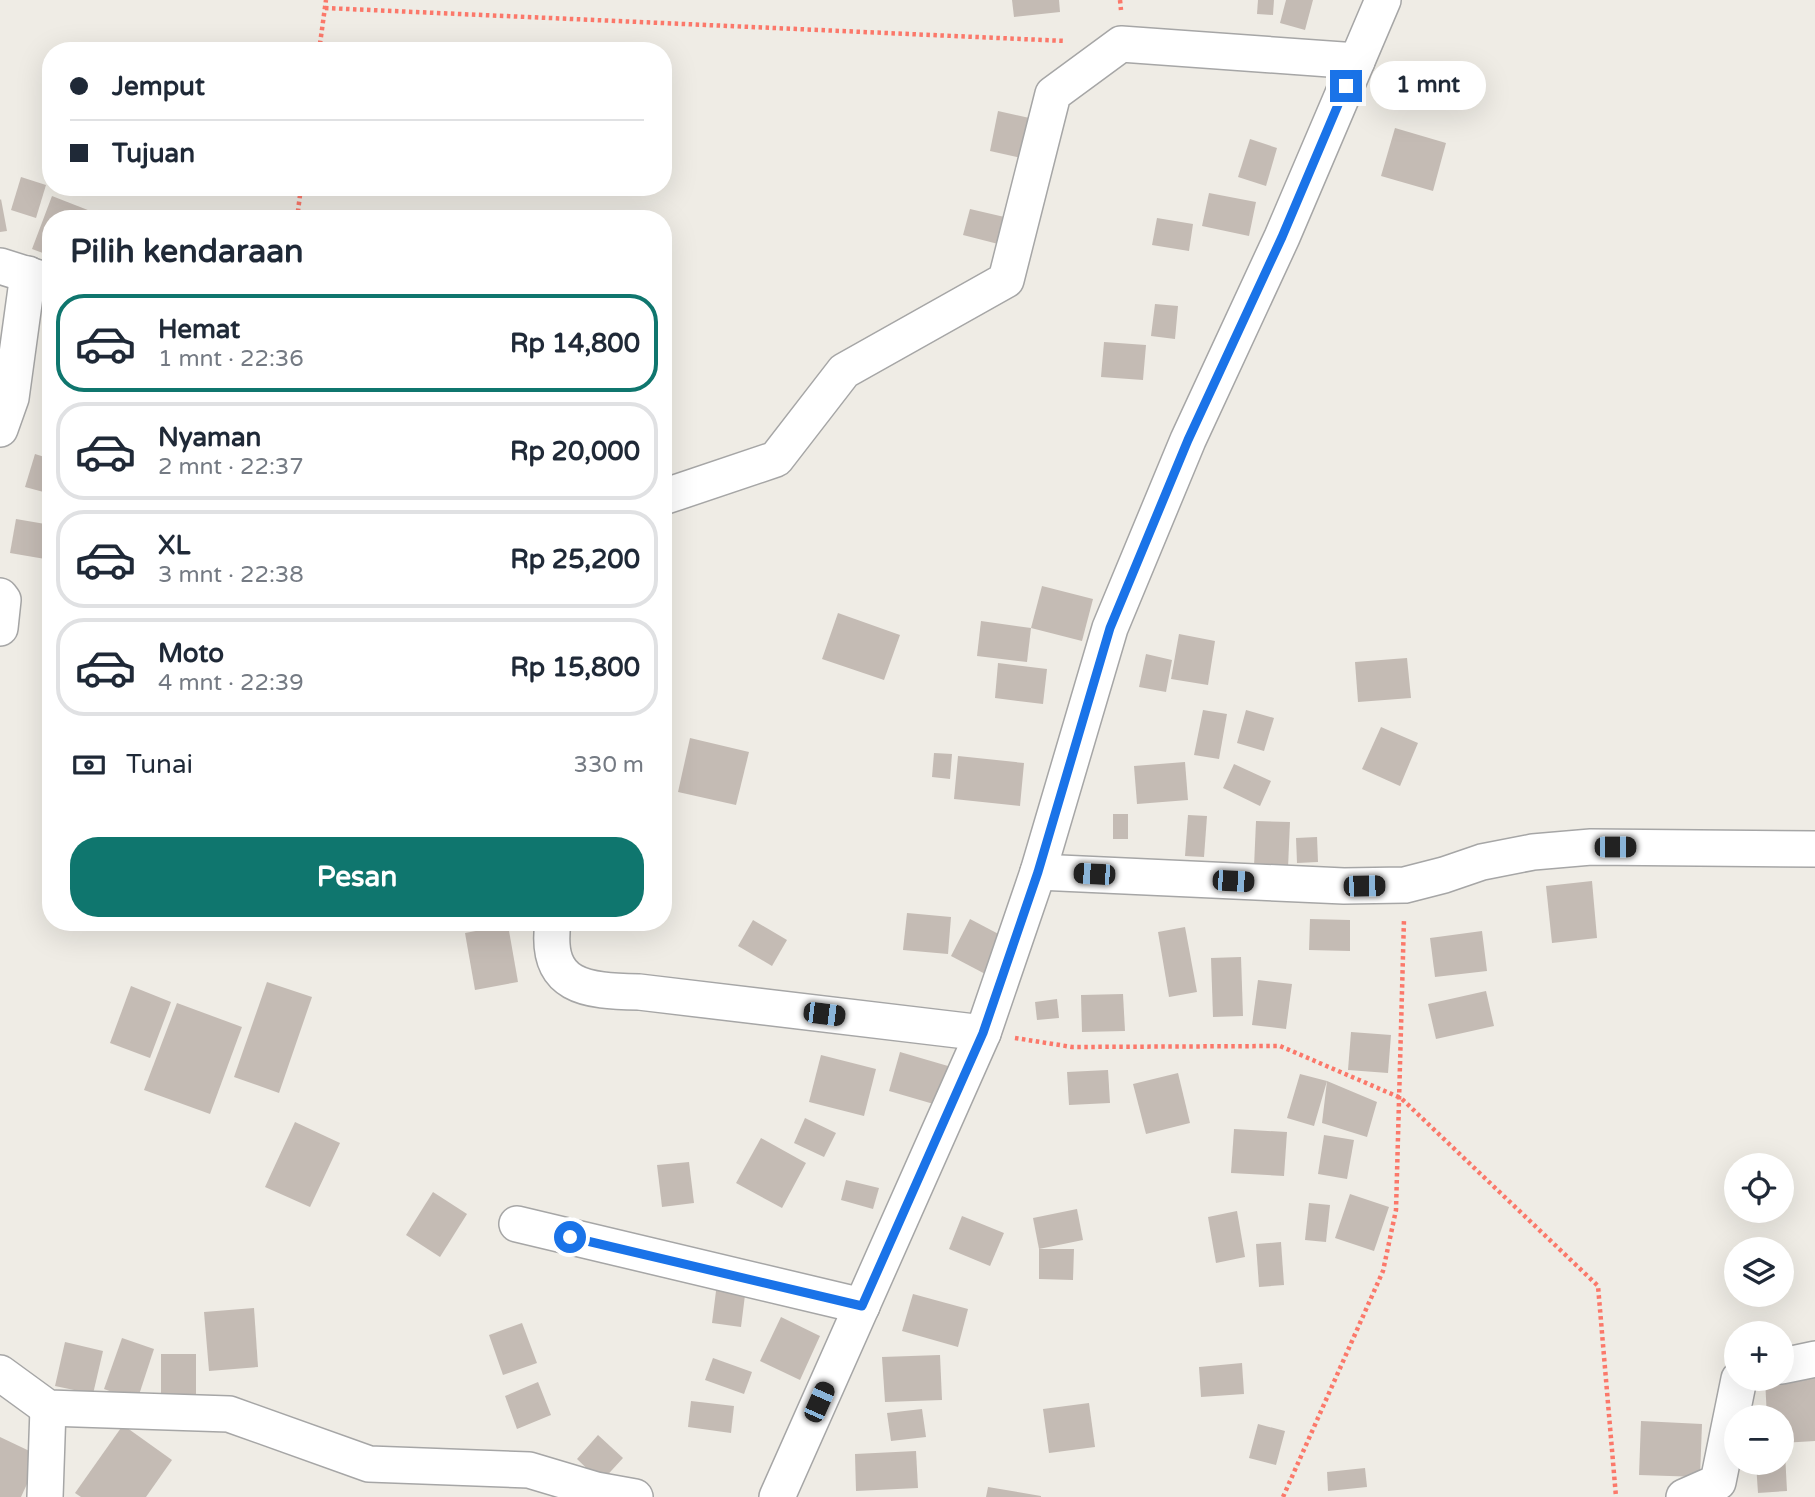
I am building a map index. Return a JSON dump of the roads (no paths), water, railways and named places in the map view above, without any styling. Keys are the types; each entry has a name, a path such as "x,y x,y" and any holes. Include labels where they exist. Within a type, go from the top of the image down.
{"street":[{"path":"777,1497 983,1033 1038,872 1110,628 1188,440 1282,237 1383,0"},
{"path":"672,494 776,459 844,371 1006,280 1053,94 1121,44 1357,61"},
{"path":"0,429 11,398 26,274"},
{"path":"0,596 3,600 0,628"},
{"path":"1038,872 1344,886 1405,885 1482,862 1545,851 1603,847 1815,849"},
{"path":"552,931 551,944 556,965 561,974 582,987 983,1033"},
{"path":"517,1224 862,1306"},
{"path":"1794,1363 1815,1359"},
{"path":"0,1373 48,1408 229,1414 369,1464 529,1470 596,1490 635,1497"},
{"path":"1684,1497 1718,1482 1737,1391"},
{"path":"45,1497 48,1408"}]}
